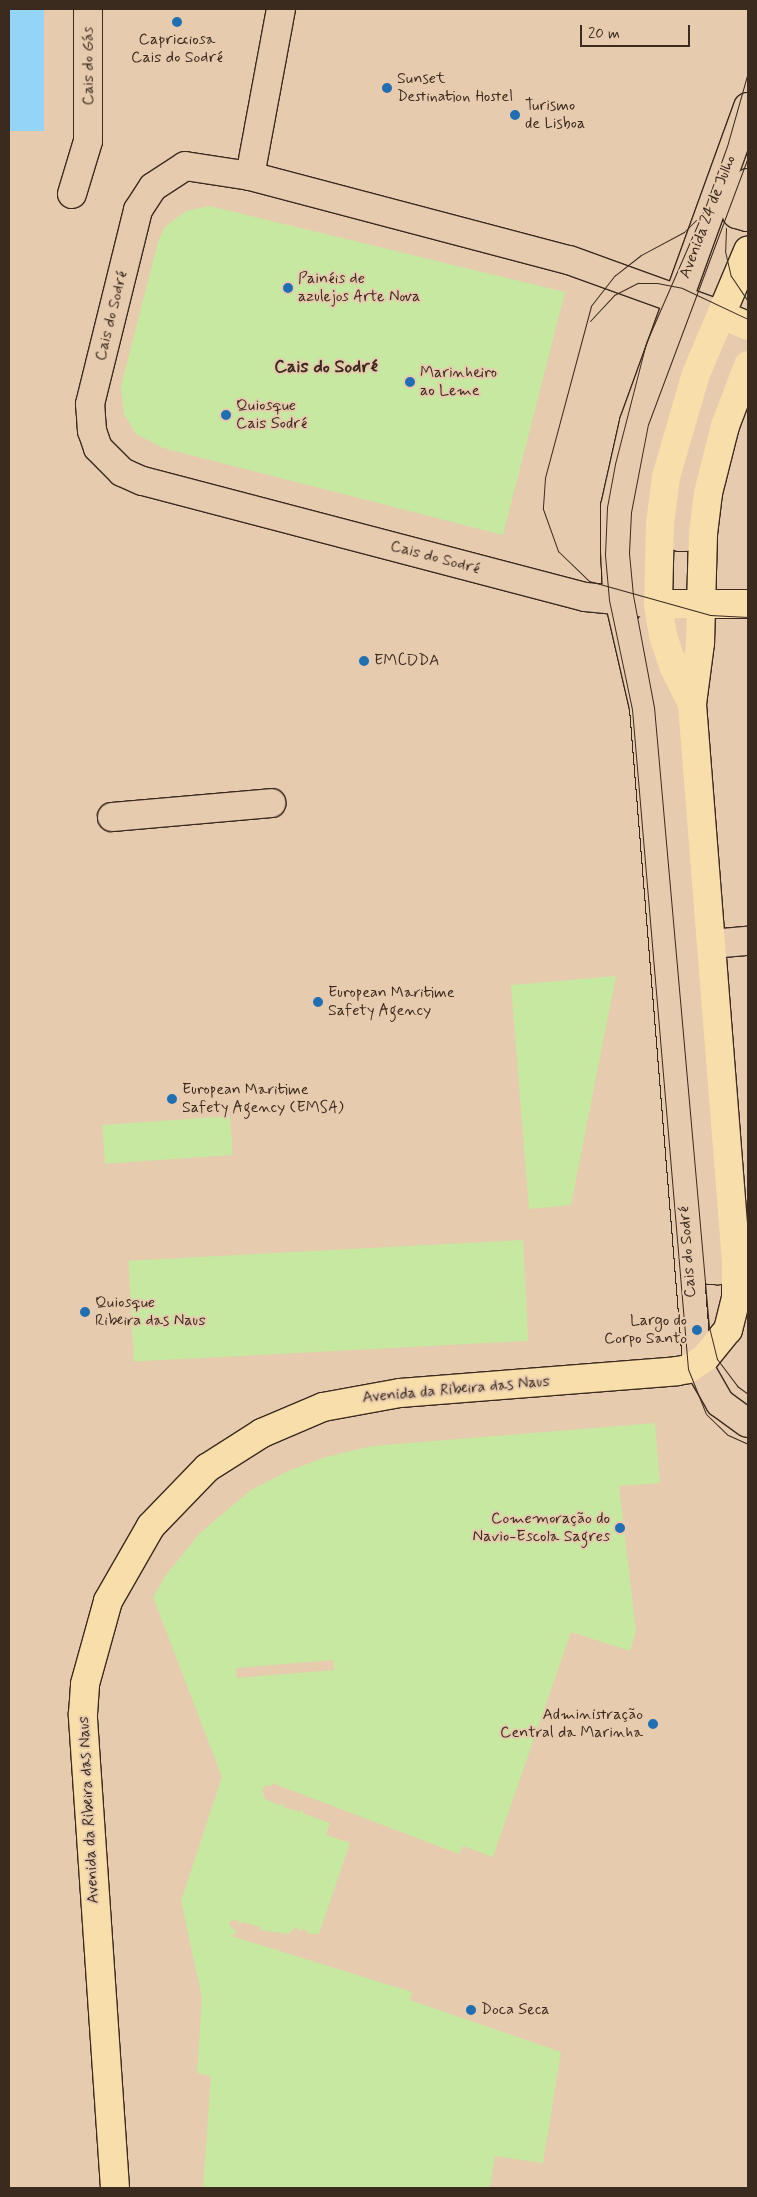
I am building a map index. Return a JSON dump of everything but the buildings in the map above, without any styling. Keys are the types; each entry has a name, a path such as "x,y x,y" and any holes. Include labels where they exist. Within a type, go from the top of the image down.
{"main road":[{"path":"692,704 668,653 658,604 660,524 666,477 696,374 709,319 748,251"},
{"path":"697,1363 728,1330 736,1297 729,1160 692,704 708,492 744,346 709,319"},
{"path":"658,604 700,606 748,604"},
{"name":"Avenida da Ribeira das Naus","path":"115,2188 83,1714 85,1684 108,1601 151,1526 206,1468 262,1433 323,1408 400,1393 668,1372 688,1369 697,1363"}],"street":[{"name":"Cais do Gás","path":"72,194 86,153 89,122 88,9"},
{"path":"250,176 281,9"},
{"name":"Avenida 24 de Julho","path":"656,712 620,601 615,570 615,507 622,463 650,372 748,108"},
{"name":"Cais do Sodré","path":"658,604 576,595 142,482 122,472 98,448 92,431 90,404 138,210 153,188 185,166 250,176 569,260 678,297 709,319"},
{"path":"748,183 737,214 747,217 748,214"},
{"path":"709,319 668,396 649,466 641,529 643,579 636,581 634,525 646,448 662,394 689,320 709,319"},
{"path":"732,346 744,346 707,428 692,486 685,537 680,537 680,508 689,450 712,382 732,346"},
{"path":"657,626 676,719 718,1270 711,1270 656,712 650,627 657,626"},
{"name":"Cais do Sodré","path":"656,712 697,1363"},
{"path":"112,817 271,803"},
{"path":"711,944 748,941"},
{"path":"697,1363 720,1402 748,1423"}],"green space":[{"path":"210,206 565,292 503,535 163,448 136,434 124,414 121,386 158,242 165,227 186,211"},
{"path":"616,976 571,1205 529,1209 511,985"},
{"path":"230,1116 233,1155 105,1164 102,1125"},
{"path":"523,1240 528,1341 134,1362 129,1261"},
{"path":"655,1423 660,1483 619,1486 636,1631 630,1651 571,1632 493,1857 463,1846 459,1854 272,1783 271,1787 266,1785 262,1789 265,1799 279,1805 284,1803 283,1807 300,1812 301,1809 304,1814 330,1823 326,1835 350,1843 319,1934 309,1934 303,1928 301,1932 297,1927 288,1934 260,1930 260,1927 243,1922 239,1925 239,1921 231,1920 229,1925 237,1932 231,1936 412,1992 410,2000 561,2052 543,2163 495,2156 490,2188 203,2188 211,2076 197,2073 202,1998 181,1901 222,1777 153,1597 166,1575 200,1533 251,1490 286,1472 326,1457 372,1446","holes":["333,1660 334,1670 237,1678 236,1668"]}],"water":[{"path":"9,9 44,9 44,131 9,131"}],"tram line":[{"path":"748,72 727,146 706,205 646,343 615,464 607,507 605,555 609,600 632,709 688,1369 706,1414 728,1435 748,1444"},
{"path":"748,157 648,424 631,512 629,553 633,595 654,707 709,1327 717,1359 737,1386 748,1394"},
{"path":"696,220 684,232 641,255 615,275 591,306 545,478 543,509 558,551 589,581 710,615 748,617"},
{"path":"726,228 725,251 731,276 748,301"},
{"path":"590,321 614,295 638,283 657,283 682,288 748,319"}],"place":[{"name":"Capricciosa Cais do Sodré","path":"177,22"},
{"name":"Sunset Destination Hostel","path":"387,88"},
{"name":"Turismo de Lisboa","path":"515,115"},
{"name":"Painéis de azulejos Arte Nova","path":"288,288"},
{"name":"Marinheiro ao Leme","path":"410,382"},
{"name":"Quiosque Cais Sodré","path":"226,415"},
{"name":"EMCDDA","path":"364,661"},
{"name":"European Maritime Safety Agency","path":"318,1002"},
{"name":"European Maritime Safety Agency (EMSA)","path":"172,1099"},
{"name":"Quiosque Ribeira das Naus","path":"85,1312"},
{"name":"Largo do Corpo Santo","path":"697,1330"},
{"name":"Comemoração do Navio-Escola Sagres","path":"620,1528"},
{"name":"Administração Central da Marinha","path":"653,1724"},
{"name":"Doca Seca","path":"471,2010"}],"district":[{"name":"Cais do Sodré","path":"326,367"}]}
